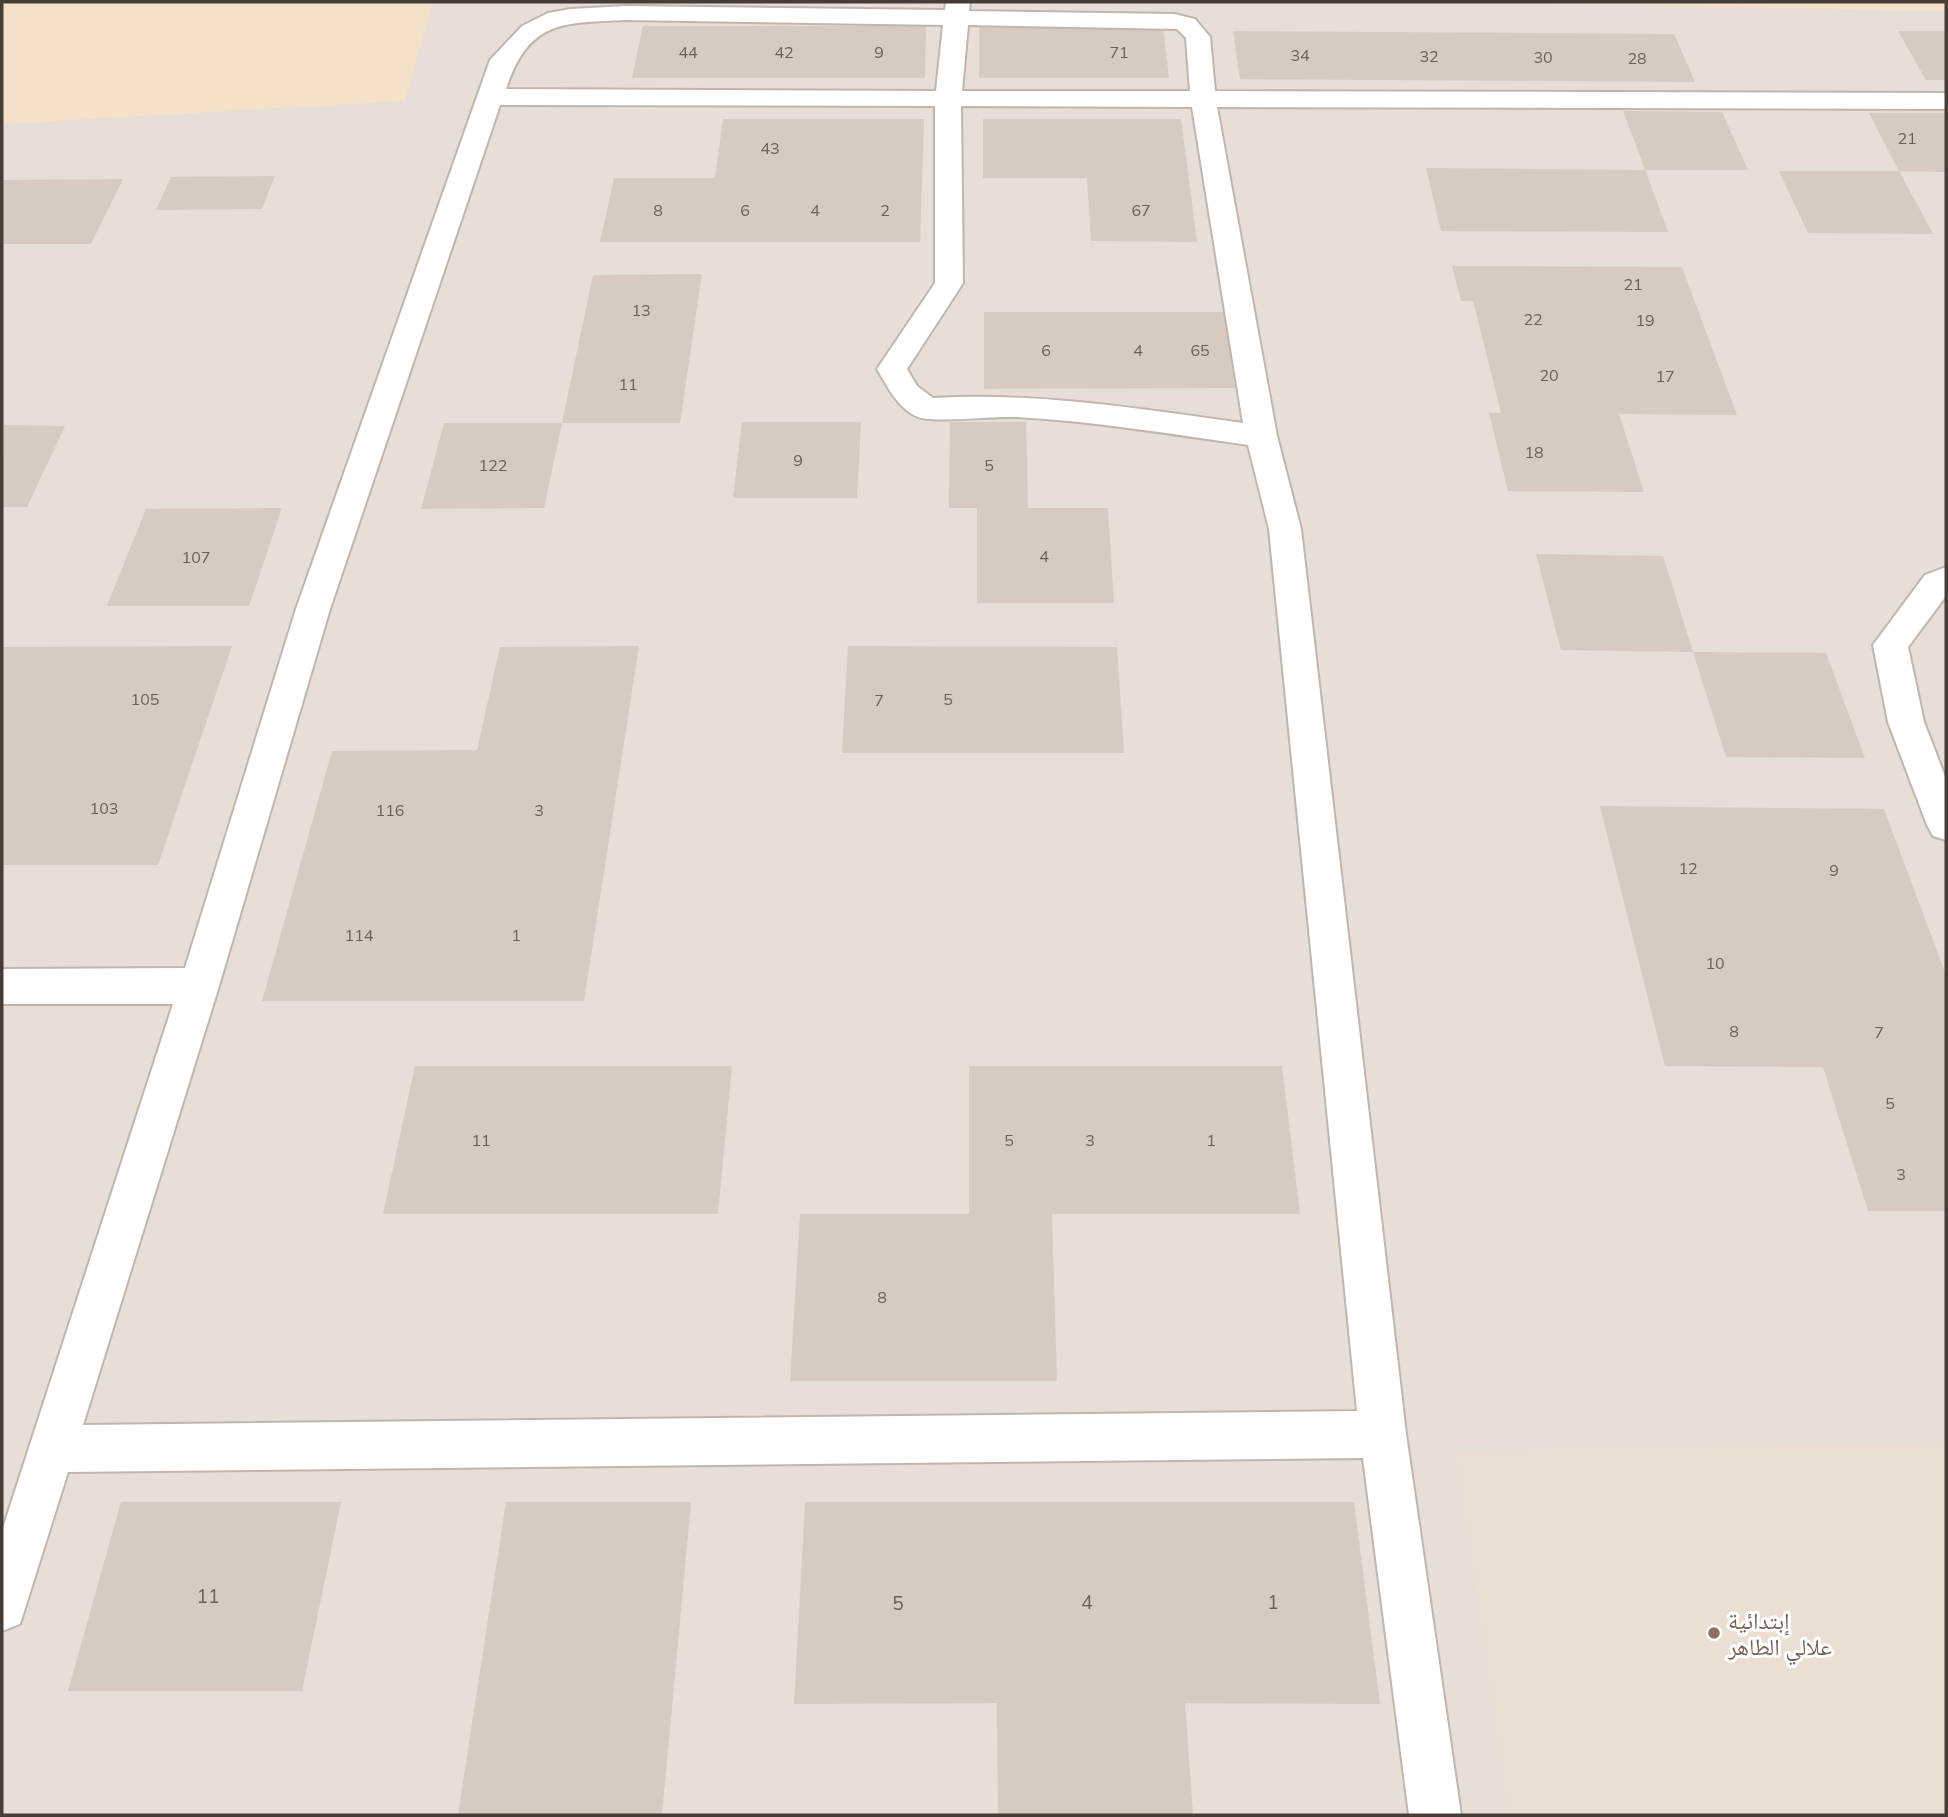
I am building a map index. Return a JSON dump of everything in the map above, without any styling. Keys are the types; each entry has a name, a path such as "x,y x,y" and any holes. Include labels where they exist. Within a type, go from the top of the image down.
{"street":[{"path":"957,9 948,99 949,283 892,369 906,393 927,409 975,404 1060,410 1261,436"},
{"path":"2,1606 200,986 313,608 503,60 529,30 548,20 626,13 957,9 1161,20 1186,24 1198,37 1203,98 1261,436 1285,528 1383,1434 1435,1815"},
{"path":"489,97 1946,101"},
{"path":"1946,579 1937,584 1890,645 1906,722 1946,825"},
{"path":"2,986 200,986"},
{"path":"52,1449 1383,1434"}],"shaded area":[{"path":"388,2 1946,2 1946,1815 2,1815 2,90"},
{"name":"إبتدائية علالي الطاهر","path":"1946,1442 1946,1815 1509,1815 1456,1451"}],"sand":[{"path":"2,2 433,2 405,101 2,124"},
{"path":"1468,2 1946,2 1946,11"}],"building":[{"path":"643,26 926,26 925,78 632,78"},
{"path":"979,26 1163,26 1169,78 979,78"},
{"path":"1233,31 1674,34 1695,82 1240,79"},
{"path":"1898,31 1946,31 1946,80 1926,80"},
{"path":"1623,111 1722,112 1748,170 1645,170"},
{"path":"1869,113 1946,113 1946,172 1899,171"},
{"path":"723,119 924,119 920,242 600,242 614,178 715,178"},
{"path":"983,119 1181,119 1197,242 1091,241 1087,178 983,178"},
{"path":"1426,168 1645,170 1668,232 1441,231"},
{"path":"1779,171 1899,171 1933,234 1808,233"},
{"path":"275,176 262,209 156,210 171,177"},
{"path":"123,179 91,244 2,244 2,180"},
{"path":"1452,266 1682,267 1737,415 1619,414 1644,492 1508,491 1489,413 1501,413 1473,301 1461,301"},
{"path":"702,274 680,423 562,423 593,275"},
{"path":"984,312 1225,312 1235,388 984,389"},
{"path":"742,422 861,422 857,498 733,498"},
{"path":"950,422 1026,422 1028,508 1108,508 1114,603 977,603 977,508 949,508"},
{"path":"444,423 562,423 544,508 421,509"},
{"path":"4,425 65,426 27,507 2,507"},
{"path":"282,508 249,606 107,606 146,509"},
{"path":"1536,554 1663,556 1693,652 1561,650"},
{"path":"232,646 158,865 2,865 2,647"},
{"path":"639,646 584,1001 262,1001 332,751 477,750 500,647"},
{"path":"848,646 1117,647 1124,753 842,753"},
{"path":"1693,652 1826,653 1865,758 1726,757"},
{"path":"1600,806 1884,809 1946,975 1946,1211 1868,1211 1823,1067 1665,1066"},
{"path":"415,1066 732,1066 718,1214 383,1214"},
{"path":"969,1066 1282,1066 1300,1214 1052,1214 1057,1381 790,1381 800,1214 969,1214"},
{"path":"121,1502 341,1502 302,1691 68,1691"},
{"path":"506,1502 691,1502 662,1815 458,1815"},
{"path":"805,1502 1354,1502 1380,1704 1185,1703 1193,1815 998,1815 997,1703 794,1704"}],"place":[{"name":"إبتدائية علالي الطاهر","path":"1714,1633"}]}
